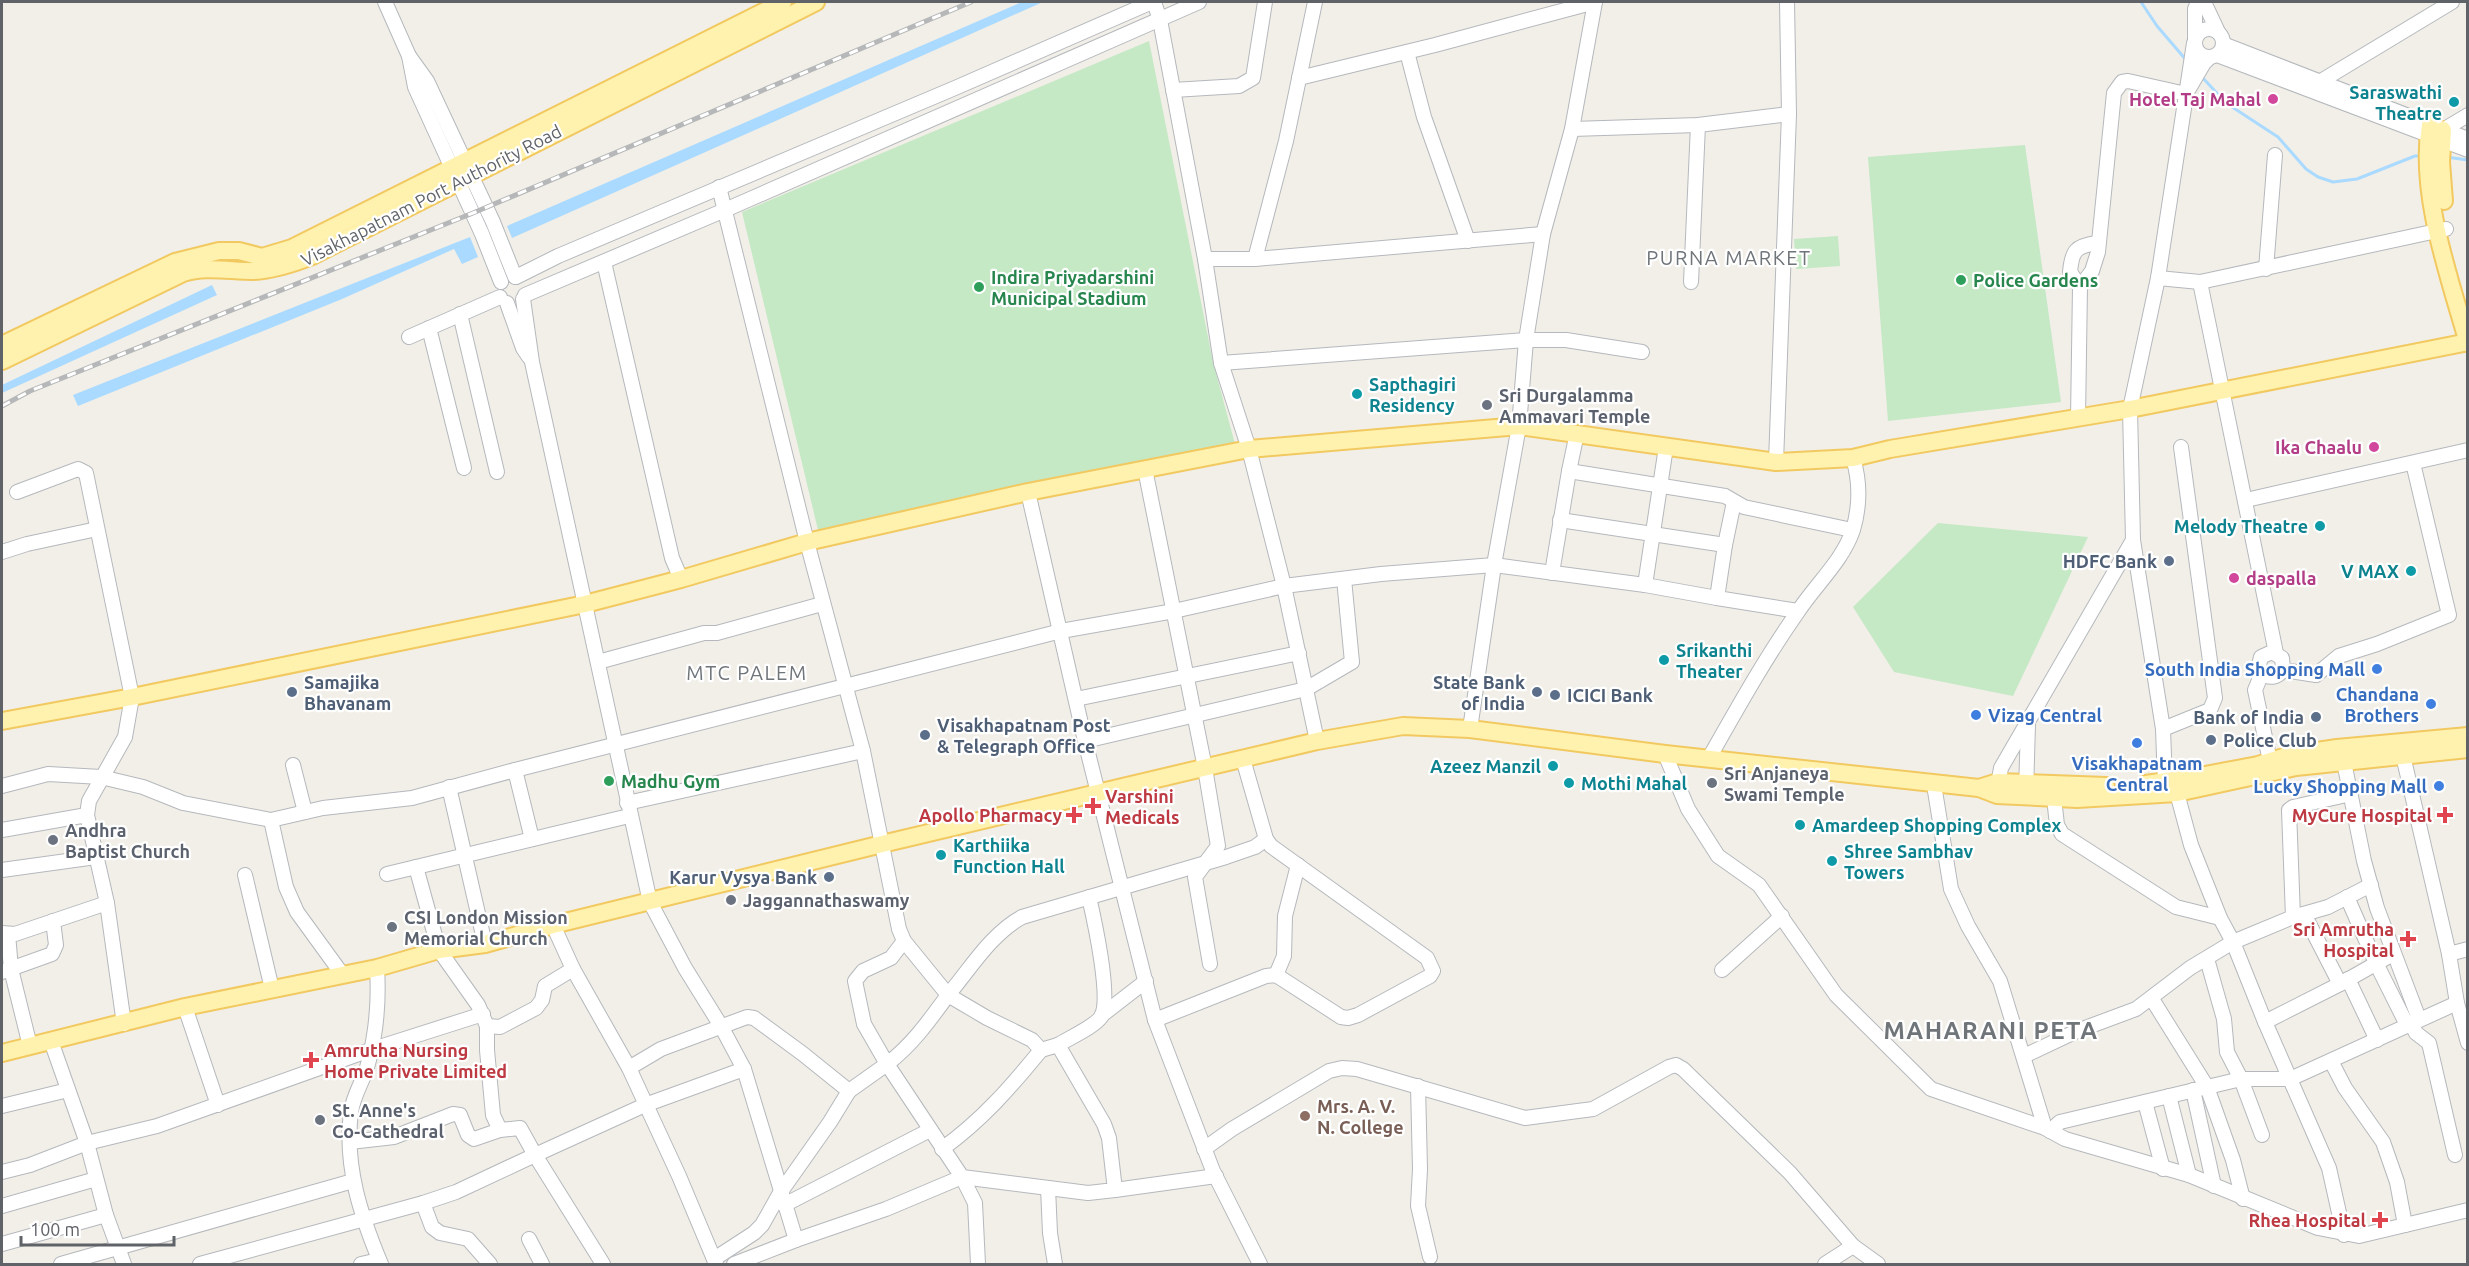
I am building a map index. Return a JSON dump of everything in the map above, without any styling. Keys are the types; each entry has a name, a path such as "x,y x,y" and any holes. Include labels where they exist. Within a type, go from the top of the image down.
{"main road":[{"name":"Visakhapatnam Port Authority Road","path":"2,361 183,273 208,269 268,270 295,263 461,172 783,2"},
{"name":"Visakhapatnam Port Authority Road","path":"2,345 175,262 219,251 239,251 270,256 292,248 461,172 816,2"},
{"path":"2,721 132,698 585,604 807,542 1028,492 1249,450 1519,426 1776,462 1853,458 1890,449 2130,409 2467,342 2441,230 2435,133"},
{"path":"2441,230 2468,306"},
{"path":"2,1053 185,1007 377,968 439,950 485,944 553,925 650,903 882,844 1317,741 1403,726 1470,729 1934,785 2026,790 2097,787 2171,788 2290,755 2407,748 2468,748"},
{"path":"2026,790 2054,798 2077,799 2171,788 2296,767 2344,762 2468,735"}],"street":[{"path":"385,2 408,56 415,87 504,248 515,277 523,283 532,362 650,903 685,968 722,1026 744,1069 796,1240"},
{"path":"532,362 523,348 499,288 501,282 507,278 515,277 558,255 1153,2 1160,20 1205,259 1221,363 1249,450 1284,586 1317,741"},
{"path":"409,337 460,314 503,300 515,304 524,297 1198,2"},
{"path":"1173,90 1239,86 1252,78 1265,2"},
{"path":"1255,259 1286,141 1315,2"},
{"path":"1299,78 1595,2 1572,129 1543,234 1526,340 1519,426 1494,565 1470,729"},
{"path":"1776,462 1789,114 1787,2"},
{"path":"2198,2 2195,9 2195,40 2158,278 2130,409 2133,540 2171,788 2220,918 2233,942 2265,1022 2329,1168 2344,1235"},
{"path":"2204,2 2217,47"},
{"path":"2321,81 2452,2"},
{"path":"2195,40 2205,29 2217,47 2435,133 2468,139"},
{"path":"2195,40 2199,53 2217,47 2321,81 2468,150"},
{"path":"2186,93 2204,63 2217,47"},
{"path":"1407,52 1424,117 1468,241"},
{"path":"2078,418 2080,287 2091,271 2098,252 2097,243 2116,87 2128,81 2186,93"},
{"path":"1572,129 1698,125 1789,114"},
{"path":"2435,133 2468,115"},
{"path":"1691,282 1698,125"},
{"path":"2266,269 2275,155"},
{"path":"461,172 501,282"},
{"path":"719,187 822,603 863,751 899,929 904,941 948,995 987,1018 1032,1040 1041,1050"},
{"path":"2158,278 2200,282 2441,230"},
{"path":"1205,259 1255,259 1543,234"},
{"path":"2080,287 2070,272 2074,252 2082,245 2097,243"},
{"path":"604,262 672,558 681,579"},
{"path":"2200,282 2276,653 2284,662 2283,670"},
{"path":"460,314 497,472"},
{"path":"429,328 464,468"},
{"path":"1221,363 1526,340 1566,340 1642,352"},
{"path":"1552,573 1577,433"},
{"path":"1645,585 1658,487 1666,447"},
{"path":"2163,729 2210,710 2216,698 2181,447"},
{"path":"2246,500 2468,450"},
{"path":"1709,758 1752,681 1798,611 1836,564 1852,530 1859,497 1859,475 1853,458"},
{"path":"2262,673 2273,677 2283,670 2316,675 2339,656 2449,615 2413,463"},
{"path":"17,492 78,469 83,470 89,482 132,698 125,737 89,801 87,815 107,903 124,1024"},
{"path":"1145,469 1205,768 1218,846 1195,877 1210,964"},
{"path":"1569,471 1725,496 1744,507 1852,530"},
{"path":"1028,492 1084,741 1155,1020 1204,1149 1260,1264"},
{"path":"1717,598 1734,502"},
{"path":"1560,520 1725,545"},
{"path":"2,552 27,544 97,530"},
{"path":"1997,789 2001,768 2133,540"},
{"path":"2,786 48,774 101,777 143,787 183,803 271,820 323,808 412,798 1061,631 1174,611 1284,586 1344,579 1494,565 1645,585 1798,611"},
{"path":"1084,741 1306,689 1352,662 1344,579"},
{"path":"598,662 704,633 717,633 822,603"},
{"path":"2270,761 2255,690 2262,673 2259,665 2261,657 2268,652 2276,653"},
{"path":"1076,699 1299,653"},
{"path":"2026,790 2028,719"},
{"path":"2407,748 2450,954 2457,1003 2468,1043"},
{"path":"387,874 532,839 628,810 863,751"},
{"path":"1665,754 1688,809 1718,856 1760,885 1836,994 1921,1082 1942,1094 2047,1129 2066,1139 2189,1175 2242,1199 2318,1228 2344,1235 2359,1236 2468,1209"},
{"path":"1155,1020 1266,976 1276,975 1341,1017 1348,1018 1358,1015 1430,976 1433,971 1427,958 1271,846 1266,839 1243,759"},
{"path":"2344,762 2371,885 2416,1034 2429,1043 2455,1155"},
{"path":"293,765 304,813"},
{"path":"515,770 532,839"},
{"path":"1934,785 1951,889 1968,926 2000,981 2047,1129"},
{"path":"449,787 485,944"},
{"path":"2351,794 2293,807 2289,810 2298,916 2344,982 2377,1040"},
{"path":"2054,798 2057,825 2062,834 2176,907 2220,918"},
{"path":"2,830 87,815"},
{"path":"271,820 286,887 297,912 342,974"},
{"path":"553,925 573,969 628,1068 679,1176 715,1262 762,1225 782,1199 849,1091 903,1052 996,937 1013,922 1022,917 1122,886 1255,847 1266,839"},
{"path":"2,870 96,857"},
{"path":"1276,975 1284,956 1285,916 1298,865"},
{"path":"416,867 439,950 485,1020 493,1115 500,1130"},
{"path":"245,875 272,989"},
{"path":"2024,1056 2077,1031 2136,1009 2190,968 2233,942 2298,916 2328,907 2371,885"},
{"path":"1089,897 1100,947 1104,1008 1102,1016"},
{"path":"2347,897 2376,963 2412,1022"},
{"path":"30,1046 6,970 5,933 53,921 107,903"},
{"path":"1722,970 1782,916"},
{"path":"6,970 52,954 56,945 53,921"},
{"path":"904,941 891,958 863,971 855,981 864,1024 886,1064 962,1177 975,1203 978,1264"},
{"path":"2450,954 2468,949"},
{"path":"2265,1022 2393,954"},
{"path":"2207,959 2224,1019 2227,1052 2241,1079 2262,1135"},
{"path":"361,1264 380,1262 363,1218 353,1181 350,1142 351,1110 368,1065 379,996 377,968"},
{"path":"2,1172 30,1165 87,1143 157,1126 370,1050 485,1020 500,1027 536,1008 542,1000 545,986 573,969"},
{"path":"942,1149 968,1130 1001,1099 1041,1050 1058,1045 1102,1016 1146,981"},
{"path":"2152,999 2200,1088 2233,1160 2242,1199"},
{"path":"2047,1129 2060,1122 2241,1079 2290,1079 2457,1003"},
{"path":"185,1007 218,1105"},
{"path":"628,1068 661,1049 747,1017 754,1018 804,1054 849,1091"},
{"path":"51,1041 87,1143 106,1215 124,1264"},
{"path":"1058,1045 1104,1124 1109,1138 1115,1190"},
{"path":"2331,1061 2345,1088 2384,1142 2397,1182 2405,1225"},
{"path":"1204,1149 1232,1128 1329,1071 1342,1068 1357,1069 1525,1118 1593,1109 1676,1065 1683,1069 1790,1173 1853,1246 1878,1264"},
{"path":"200,1264 423,1203 456,1191 645,1105 744,1069"},
{"path":"1418,1086 1420,1169 1418,1206 1430,1257"},
{"path":"2200,1088 2214,1186"},
{"path":"2,1106 68,1090"},
{"path":"2169,1096 2189,1175"},
{"path":"2145,1102 2163,1169"},
{"path":"350,1142 394,1137 453,1114 460,1115 468,1135 474,1139 500,1130 520,1128 603,1264"},
{"path":"782,1199 930,1130"},
{"path":"734,1264 886,1209 962,1177 1094,1193 1216,1176"},
{"path":"2,1206 96,1179"},
{"path":"61,1264 353,1181"},
{"path":"1048,1188 1050,1233 1055,1264"},
{"path":"423,1203 432,1227 440,1233 468,1239 490,1264"},
{"path":"2,1244 106,1215"},
{"path":"529,1239 542,1264"},
{"path":"1825,1264 1853,1246"}],"green space":[{"name":"Indira Priyadarshini Municipal Stadium","path":"1149,41 1213,362 1235,444 818,530 742,212"},
{"name":"Police Gardens","path":"2025,145 2061,402 1888,421 1868,157"},
{"path":"1838,236 1840,266 1796,269 1794,239"},
{"path":"1938,523 2088,537 2013,696 1894,672 1853,607"}],"water":[{"path":"1022,2 1043,2 512,238 507,226"},
{"path":"470,237 478,257 462,264 454,249 342,299 78,406 73,395"},
{"path":"212,285 217,295 2,393 2,385"}],"waterway":[{"path":"2141,2 2157,26 2187,61"},
{"path":"2202,77 2226,103 2278,137 2306,169 2318,177 2333,182 2357,179 2415,156 2421,156"},
{"path":"2446,157 2468,160"}],"railway":[{"path":"2,406 30,391 473,213 971,2"}],"place":[{"name":"Hotel Taj Mahal","path":"2273,99"},
{"name":"Saraswathi Theatre","path":"2454,102"},
{"name":"Police Gardens","path":"1961,280"},
{"name":"Indira Priyadarshini Municipal Stadium","path":"979,287"},
{"name":"Sapthagiri Residency","path":"1357,394"},
{"name":"Sri Durgalamma Ammavari Temple","path":"1487,405"},
{"name":"Ika Chaalu","path":"2374,447"},
{"name":"Melody Theatre","path":"2320,526"},
{"name":"HDFC Bank","path":"2169,561"},
{"name":"V MAX","path":"2411,571"},
{"name":"daspalla","path":"2234,578"},
{"name":"Srikanthi Theater","path":"1664,660"},
{"name":"South India Shopping Mall","path":"2377,669"},
{"name":"Samajika Bhavanam","path":"292,692"},
{"name":"State Bank of India","path":"1537,692"},
{"name":"ICICI Bank","path":"1555,695"},
{"name":"Chandana Brothers","path":"2431,704"},
{"name":"Vizag Central","path":"1976,715"},
{"name":"Bank of India","path":"2316,717"},
{"name":"Visakhapatnam Post & Telegraph Office","path":"925,735"},
{"name":"Police Club","path":"2211,740"},
{"name":"Visakhapatnam Central","path":"2137,743"},
{"name":"Azeez Manzil","path":"1553,766"},
{"name":"Madhu Gym","path":"609,781"},
{"name":"Mothi Mahal","path":"1569,783"},
{"name":"Sri Anjaneya Swami Temple","path":"1712,783"},
{"name":"Lucky Shopping Mall","path":"2439,786"},
{"name":"Varshini Medicals","path":"1093,806"},
{"name":"Apollo Pharmacy","path":"1074,815"},
{"name":"MyCure Hospital","path":"2445,815"},
{"name":"Amardeep Shopping Complex","path":"1800,825"},
{"name":"Andhra Baptist Church","path":"53,840"},
{"name":"Karthiika Function Hall","path":"941,855"},
{"name":"Shree Sambhav Towers","path":"1832,861"},
{"name":"Karur Vysya Bank","path":"829,877"},
{"name":"Jaggannathaswamy","path":"731,900"},
{"name":"CSI London Mission Memorial Church","path":"392,927"},
{"name":"Sri Amrutha Hospital","path":"2408,939"},
{"name":"Amrutha Nursing Home Private Limited","path":"311,1060"},
{"name":"Mrs. A. V. N. College","path":"1305,1116"},
{"name":"St. Anne's Co-Cathedral","path":"320,1120"},
{"name":"Rhea Hospital","path":"2380,1220"}],"district":[{"name":"PURNA MARKET","path":"1729,257"},
{"name":"MTC PALEM","path":"747,672"},
{"name":"MAHARANI PETA","path":"1991,1030"}]}
